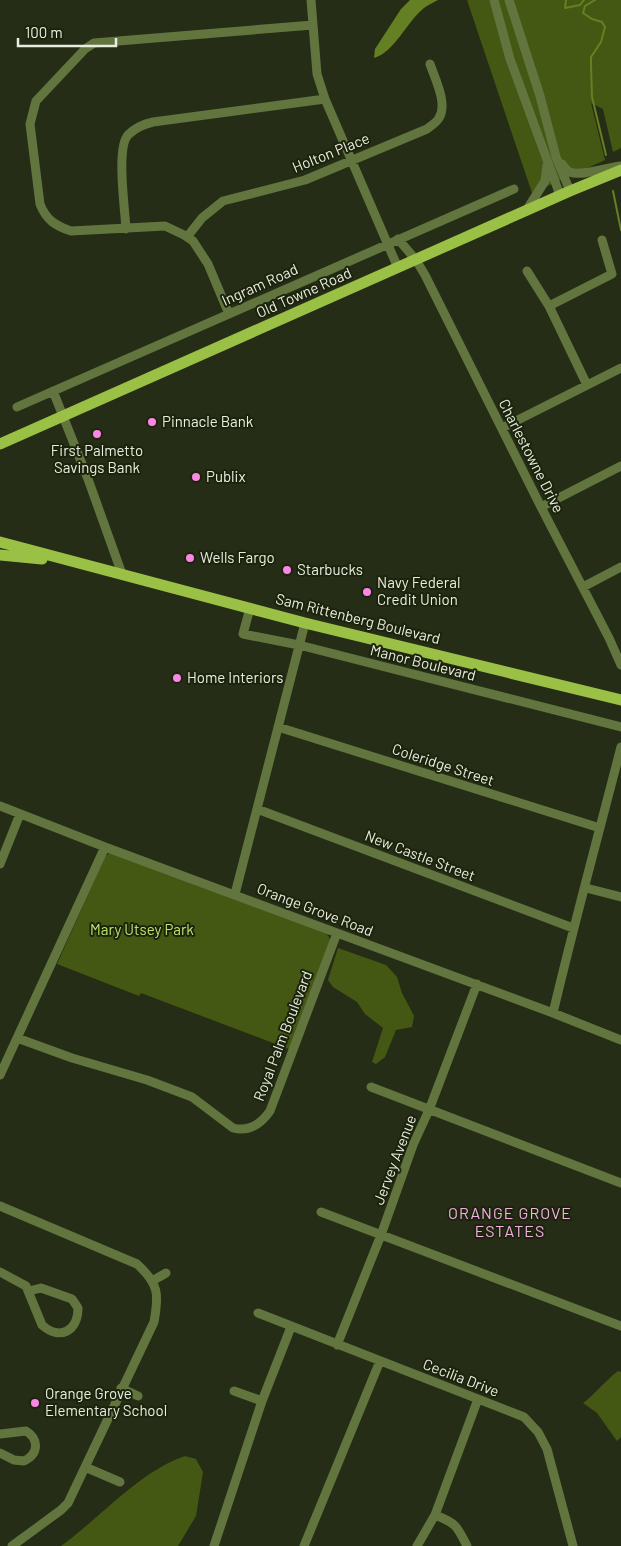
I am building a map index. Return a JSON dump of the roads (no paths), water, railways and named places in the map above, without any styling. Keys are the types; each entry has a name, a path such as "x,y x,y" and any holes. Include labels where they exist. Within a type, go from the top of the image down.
{"main road":[{"name":"Old Towne Road","path":"0,444 621,168"},
{"name":"Sam Rittenberg Boulevard","path":"0,542 305,623 621,700"},
{"name":"Sam Rittenberg Boulevard","path":"0,555 88,565"}],"street":[{"path":"311,0 317,74 325,99 353,160 398,268"},
{"path":"494,0 510,59 547,161 565,193"},
{"path":"509,0 519,36 540,96 565,193"},
{"path":"229,314 208,264 200,250 187,237 166,226 71,231 59,227 49,220 40,204 30,124 36,101 85,49 94,43 313,24"},
{"name":"Holton Place","path":"187,237 202,218 223,201 305,180 427,129 439,119 442,110 430,64"},
{"path":"126,228 122,156 124,141 134,130 153,122 325,99"},
{"path":"547,161 556,157"},
{"path":"556,157 569,172 584,174 607,167 621,168"},
{"path":"526,211 544,181 547,161"},
{"name":"Ingram Road","path":"17,407 514,189"},
{"name":"Charlestowne Drive","path":"398,239 416,260 425,275 541,507 610,638 621,664"},
{"path":"549,306 612,274 602,240"},
{"path":"527,271 549,306 587,385"},
{"path":"502,428 621,368"},
{"path":"52,391 122,574"},
{"path":"541,507 621,466"},
{"path":"583,587 621,567"},
{"name":"Manor Boulevard","path":"250,608 244,634 299,645 621,727"},
{"path":"236,894 305,623"},
{"name":"Coleridge Street","path":"278,727 600,828"},
{"path":"553,1013 573,928 586,888 621,747"},
{"name":"Orange Grove Road","path":"0,806 105,847 477,984 621,1040"},
{"name":"New Castle Street","path":"257,809 573,928"},
{"path":"0,864 20,814"},
{"path":"0,1075 105,847"},
{"path":"586,888 621,897"},
{"name":"Royal Palm Boulevard","path":"17,1038 72,1058 147,1080 192,1097 233,1128 240,1130 250,1128 258,1124 270,1111 337,933"},
{"name":"Jervey Avenue","path":"337,1345 477,984"},
{"path":"371,1087 621,1182"},
{"path":"0,1206 137,1264 152,1281 157,1292 158,1301 154,1322 68,1503 12,1546"},
{"path":"321,1212 621,1326"},
{"path":"0,1272 24,1283 42,1325 54,1332 62,1333 69,1331 76,1322 78,1314 78,1308 72,1299 41,1288 29,1291"},
{"path":"152,1281 166,1273"},
{"name":"Cecilia Drive","path":"258,1313 524,1417 538,1432 547,1449 573,1546"},
{"path":"214,1546 262,1401 291,1327"},
{"path":"304,1546 380,1361"},
{"path":"121,1388 138,1396"},
{"path":"234,1391 262,1401"},
{"path":"417,1546 435,1515 478,1399"},
{"path":"0,1434 26,1431 34,1438 36,1444 33,1455 24,1461 14,1460 0,1453"},
{"path":"84,1467 120,1482"},
{"path":"435,1515 457,1526 468,1546"}],"waterway":[{"path":"566,0 565,8 580,5 584,0"},
{"path":"595,0 585,6 583,13 592,19 602,22 605,27 601,42 591,57 591,65 592,97 606,155"},
{"path":"613,191 621,230"}],"place":[{"name":"Pinnacle Bank","path":"152,422"},
{"name":"First Palmetto Savings Bank","path":"97,434"},
{"name":"Publix","path":"196,477"},
{"name":"Wells Fargo","path":"190,558"},
{"name":"Starbucks","path":"287,570"},
{"name":"Navy Federal Credit Union","path":"367,592"},
{"name":"Home Interiors","path":"177,678"},
{"name":"Orange Grove Elementary School","path":"35,1403"}],"district":[{"name":"ORANGE GROVE ESTATES","path":"510,1222"}],"park label":[{"name":"Mary Utsey Park","path":"142,930"}]}
